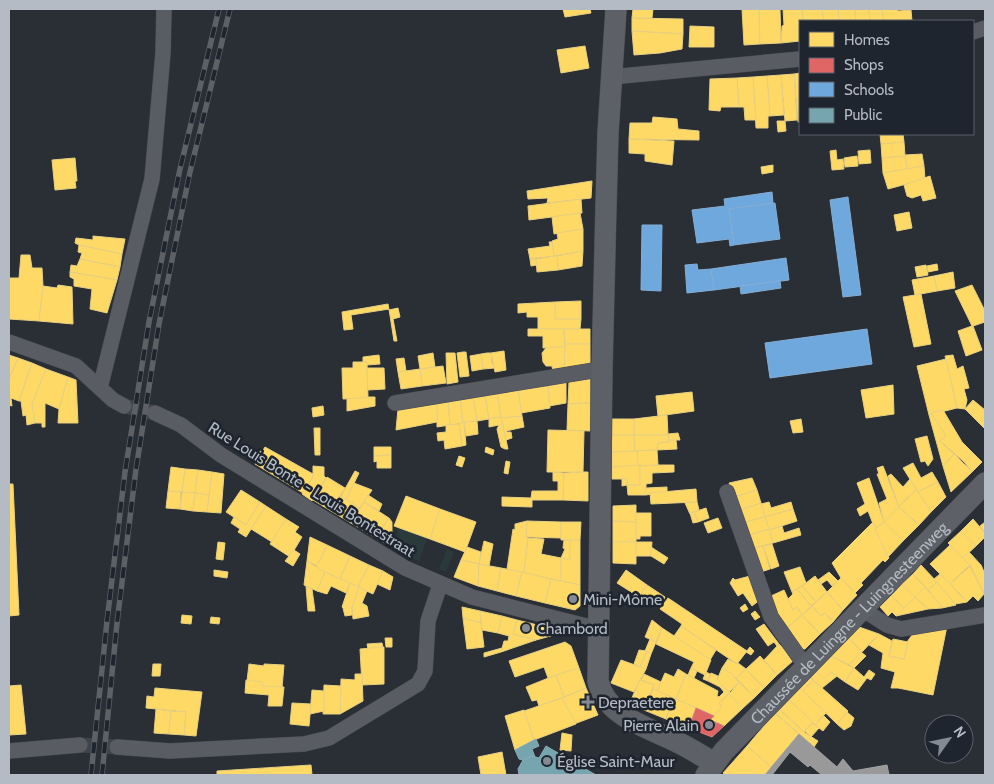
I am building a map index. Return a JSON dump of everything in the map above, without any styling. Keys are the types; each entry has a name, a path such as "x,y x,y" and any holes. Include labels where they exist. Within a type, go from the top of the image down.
{"street":[{"path":"100,388 152,179 163,53 164,9"},
{"path":"616,9 608,133 602,369 598,681 600,690 608,704 636,722 686,746 710,769"},
{"path":"611,77 799,59"},
{"path":"9,342 76,366 113,400 124,406"},
{"path":"395,403 602,369"},
{"name":"Rue Louis Bonte - Louis Bontestraat","path":"155,413 181,425 221,455 393,562 472,597 598,629"},
{"name":"Chaussée de Luingne - Luingnesteenweg","path":"710,769 985,483"},
{"path":"727,492 771,618 806,667"},
{"path":"117,746 170,751 304,744 329,738 418,684 425,671 428,621 440,584"},
{"path":"862,609 887,625 901,629 985,615"},
{"path":"9,751 80,746"}],"shaded area":[{"path":"398,527 427,538 419,561 397,551"},
{"path":"447,549 454,552 446,572 439,569"}],"building: Homes":[{"path":"563,9 590,9 591,13 565,17"},
{"path":"633,9 653,9 652,18 632,18"},
{"path":"742,9 759,9 760,44 744,45"},
{"path":"759,9 780,9 781,43 760,44"},
{"path":"783,9 802,9 803,20 799,20 799,41 781,43 782,26 784,25"},
{"path":"802,9 822,9 824,20 803,20"},
{"path":"822,9 838,9 839,20 824,20"},
{"path":"838,9 855,9 856,20 839,20"},
{"path":"855,9 869,9 870,20 856,20"},
{"path":"869,9 882,9 884,20 870,20"},
{"path":"882,9 911,10 912,20 884,20"},
{"path":"632,18 683,19 683,34 632,31"},
{"path":"690,26 714,27 714,47 689,47"},
{"path":"632,31 683,34 682,49 634,55"},
{"path":"585,46 589,68 561,73 557,50"},
{"path":"799,73 799,122 798,122 794,74"},
{"path":"794,74 797,120 785,121 781,75"},
{"path":"781,75 784,115 770,116 767,76"},
{"path":"767,76 770,116 768,116 768,128 756,128 753,77"},
{"path":"753,77 756,120 745,120 744,107 739,107 737,78"},
{"path":"737,78 739,107 721,107 720,111 709,110 710,79"},
{"path":"653,117 677,119 678,129 699,131 699,140 629,139 630,123 652,123"},
{"path":"777,121 785,121 786,131 778,132"},
{"path":"880,135 903,135 904,142 881,144"},
{"path":"629,139 674,141 672,165 645,161 645,154 629,153"},
{"path":"904,142 905,156 882,158 881,144"},
{"path":"836,150 837,160 843,159 844,169 832,170 830,151"},
{"path":"870,150 871,163 859,164 858,151"},
{"path":"922,154 924,166 907,169 905,155"},
{"path":"857,156 858,166 845,167 844,158"},
{"path":"905,156 907,169 883,173 882,158"},
{"path":"75,158 76,188 55,190 52,160"},
{"path":"773,165 773,172 762,174 761,167"},
{"path":"924,166 925,179 888,189 883,173"},
{"path":"930,176 936,198 923,201 921,195 912,198 907,196 904,185"},
{"path":"592,181 591,198 547,203 548,198 528,199 527,191"},
{"path":"581,199 582,213 529,220 528,206"},
{"path":"909,212 912,228 897,231 894,215"},
{"path":"580,213 583,229 554,234 552,217"},
{"path":"583,229 583,251 554,256 552,241 558,239 557,233"},
{"path":"93,236 125,239 122,254 75,243 76,238 93,240"},
{"path":"549,242 552,242 554,256 530,259 528,249 550,246"},
{"path":"79,245 122,254 120,267 80,259 82,253 78,252"},
{"path":"583,251 582,266 558,270 557,256"},
{"path":"21,255 30,255 32,268 42,268 43,286 39,321 9,319 9,278 19,278"},
{"path":"557,256 558,270 537,272 536,259"},
{"path":"80,259 120,267 117,280 70,272 71,265 77,266"},
{"path":"530,259 536,259 537,265 531,266"},
{"path":"937,264 938,270 928,272 927,266"},
{"path":"926,265 928,275 917,277 915,267"},
{"path":"70,272 117,280 107,313 90,309 92,289 74,286 74,279 70,277"},
{"path":"953,272 955,288 937,291 934,276"},
{"path":"934,276 937,291 915,295 912,280"},
{"path":"58,285 72,287 73,324 39,321 43,286 57,288"},
{"path":"972,285 985,311 985,322 973,326 982,350 966,356 958,331 972,326 955,291"},
{"path":"921,294 931,344 914,347 903,297"},
{"path":"581,301 581,319 555,319 555,302"},
{"path":"555,302 555,319 581,319 580,329 538,329 538,317 527,317 527,312 518,313 518,304"},
{"path":"388,304 389,309 351,315 353,329 344,330 342,312"},
{"path":"398,308 400,317 393,319 397,341 394,341 389,310"},
{"path":"528,329 564,329 565,347 543,348 543,336 528,336"},
{"path":"564,329 590,329 590,344 565,344"},
{"path":"565,344 590,344 590,369 564,369"},
{"path":"565,347 564,369 553,372 552,366 546,366 543,362 542,353 546,348"},
{"path":"504,351 506,370 495,372 491,353"},
{"path":"466,352 469,376 460,377 457,353"},
{"path":"433,353 435,367 420,369 418,356"},
{"path":"446,353 455,353 458,382 447,384"},
{"path":"491,353 495,368 483,369 481,354"},
{"path":"481,354 483,369 472,371 470,356"},
{"path":"9,355 18,358 9,380"},
{"path":"379,355 380,364 367,365 367,362 363,362 363,357"},
{"path":"953,355 957,369 963,366 969,388 964,389 967,400 965,409 957,408 945,356"},
{"path":"18,358 32,363 19,401 11,398 12,406 9,405 9,380"},
{"path":"404,358 406,371 398,372 396,359"},
{"path":"946,359 957,408 929,415 917,366"},
{"path":"353,362 367,362 368,398 343,399 342,368 353,368"},
{"path":"32,363 46,369 32,404 35,423 27,425 26,415 23,416 21,401 19,401"},
{"path":"443,366 446,383 422,386 420,369"},
{"path":"367,368 384,368 385,389 368,390"},
{"path":"46,369 68,377 59,409 45,403 45,427 42,427 42,423 35,423 32,404"},
{"path":"420,369 422,386 401,389 398,372"},
{"path":"68,377 76,380 78,423 58,423 59,409"},
{"path":"590,379 590,403 568,404 569,382"},
{"path":"566,382 566,403 549,406 548,386"},
{"path":"893,385 894,414 866,418 861,390"},
{"path":"548,386 550,408 521,413 518,390"},
{"path":"518,390 522,416 501,418 497,393"},
{"path":"692,392 694,411 658,416 656,396"},
{"path":"497,393 501,417 489,419 485,395"},
{"path":"485,395 489,419 477,421 473,397"},
{"path":"375,397 375,406 347,411 347,399"},
{"path":"473,397 477,421 463,423 460,399"},
{"path":"460,399 463,423 450,425 448,401"},
{"path":"973,400 985,410 985,429 965,409"},
{"path":"448,401 450,425 437,427 437,403"},
{"path":"590,403 590,431 567,430 568,404"},
{"path":"437,404 437,422 396,430 398,409"},
{"path":"323,406 324,415 313,417 312,408"},
{"path":"943,410 962,442 973,453 964,462 940,441 946,436 931,413"},
{"path":"932,414 946,436 940,441 954,454 943,466 929,415"},
{"path":"667,415 668,435 634,435 634,419"},
{"path":"522,416 524,427 506,431 511,432 512,438 506,440 501,418"},
{"path":"501,417 508,449 501,447 497,429 499,425 489,427 489,419"},
{"path":"611,419 634,419 634,435 611,435"},
{"path":"801,419 803,432 793,433 790,421"},
{"path":"477,421 478,434 466,436 464,422"},
{"path":"464,422 466,445 462,446 459,424"},
{"path":"459,424 462,446 445,449 444,440 438,441 437,433 446,432 446,425"},
{"path":"314,428 320,428 320,455 315,455"},
{"path":"548,430 584,431 583,472 547,472"},
{"path":"678,433 680,440 669,440 668,434"},
{"path":"611,435 634,435 635,451 612,452"},
{"path":"634,435 668,435 669,442 658,443 657,450 635,451"},
{"path":"927,436 933,459 928,466 925,461 921,462 915,439"},
{"path":"669,440 676,440 677,449 657,450 658,443 669,442"},
{"path":"265,447 313,474 303,493 255,464"},
{"path":"374,447 391,447 391,455 374,456"},
{"path":"486,447 494,450 493,455 485,452"},
{"path":"657,450 658,465 638,466 637,451"},
{"path":"637,451 638,466 612,467 612,452"},
{"path":"973,453 982,462 972,472 964,462"},
{"path":"954,454 972,472 951,492 943,466"},
{"path":"391,455 391,468 377,468 377,461 374,462 374,456"},
{"path":"459,456 465,458 462,467 456,465"},
{"path":"506,461 510,462 508,474 504,473"},
{"path":"913,463 921,478 932,472 938,482 918,492 903,468"},
{"path":"640,465 640,485 627,485 627,479 612,479 612,467"},
{"path":"674,465 674,472 652,473 652,483 646,484 646,495 628,495 627,485 640,485 640,466"},
{"path":"313,466 324,467 324,476 326,478 312,501 302,494 313,477"},
{"path":"883,466 899,507 884,522 879,503 887,499 877,474 879,474 877,468"},
{"path":"171,467 185,469 182,492 168,491"},
{"path":"185,469 198,470 195,493 182,492"},
{"path":"198,470 212,472 209,495 195,493"},
{"path":"355,471 359,473 346,500 341,496"},
{"path":"212,472 224,474 221,513 207,512"},
{"path":"553,472 564,473 563,500 532,500 532,507 502,506 502,497 531,498 532,491 558,491 558,481 553,481"},
{"path":"588,472 588,501 563,500 564,473"},
{"path":"891,474 903,487 910,479 916,489 899,507 888,476"},
{"path":"327,477 345,488 331,511 313,500"},
{"path":"752,478 757,490 734,497 729,483"},
{"path":"869,478 884,522 875,529 868,511 860,516 857,509 865,504 857,483"},
{"path":"622,479 627,479 627,485 622,486"},
{"path":"938,482 946,497 931,512 918,492"},
{"path":"354,483 372,490 360,508 346,500"},
{"path":"9,484 13,484 19,615 9,616"},
{"path":"667,487 667,492 646,495 646,488"},
{"path":"696,489 697,502 651,504 650,493"},
{"path":"916,489 931,512 919,525 899,507"},
{"path":"241,490 260,502 246,525 226,512"},
{"path":"757,490 761,503 738,511 734,497"},
{"path":"168,491 181,492 180,509 166,508"},
{"path":"182,492 195,493 193,511 180,509"},
{"path":"195,493 209,495 207,512 193,511"},
{"path":"368,495 382,504 379,511 364,502"},
{"path":"341,496 360,508 351,523 331,511"},
{"path":"406,496 440,509 430,539 394,526"},
{"path":"260,502 266,506 246,537 238,532 240,529 231,523 234,517 246,525"},
{"path":"364,502 389,518 376,538 351,523"},
{"path":"697,502 699,510 690,514 685,503"},
{"path":"769,502 771,508 791,502 793,509 765,517 761,504"},
{"path":"761,503 765,517 742,523 738,511"},
{"path":"636,505 636,522 613,521 613,506"},
{"path":"266,506 286,519 272,542 251,529"},
{"path":"899,507 919,525 903,541 884,522"},
{"path":"706,508 709,518 698,522 694,512"},
{"path":"440,509 476,522 465,552 430,539"},
{"path":"793,509 797,521 769,530 765,517"},
{"path":"694,512 698,522 693,523 690,513"},
{"path":"636,513 651,513 651,536 640,536 640,539 636,539"},
{"path":"765,517 769,529 746,536 742,523"},
{"path":"389,518 392,522 392,538 388,545 376,538"},
{"path":"718,518 722,528 708,533 704,523"},
{"path":"286,519 299,527 295,532 302,537 290,557 270,544"},
{"path":"973,519 985,533 985,537 976,546 961,531"},
{"path":"527,521 561,522 561,538 526,537"},
{"path":"527,521 526,537 528,538 524,573 507,569 515,524"},
{"path":"613,521 636,522 636,542 613,542"},
{"path":"561,522 581,522 580,540 561,540"},
{"path":"873,522 889,558 885,562 883,560 861,583 863,585 855,593 841,578 832,563"},
{"path":"884,522 903,541 888,557 875,529"},
{"path":"985,522 985,533 980,526"},
{"path":"782,526 784,533 799,528 801,535 773,543 769,530"},
{"path":"769,529 773,543 751,549 746,536"},
{"path":"961,531 976,546 963,558 948,543"},
{"path":"310,537 327,545 317,566 307,561"},
{"path":"528,538 544,539 541,554 561,558 561,581 524,573"},
{"path":"564,540 570,540 570,560 561,558 565,549 563,548"},
{"path":"570,540 580,540 580,585 561,581 561,558 570,560"},
{"path":"484,541 493,544 489,566 479,564"},
{"path":"218,542 225,543 223,560 216,559"},
{"path":"613,542 636,542 636,564 613,563"},
{"path":"636,542 652,542 651,556 636,556"},
{"path":"772,544 779,566 771,569 763,546"},
{"path":"327,545 350,556 340,579 316,568"},
{"path":"950,545 970,565 950,584 930,564"},
{"path":"763,546 770,569 758,573 751,549"},
{"path":"467,547 481,552 479,564 461,560"},
{"path":"651,547 668,558 664,564 651,556"},
{"path":"294,550 300,554 293,566 285,561"},
{"path":"969,552 981,565 985,574 985,596 970,565 963,558"},
{"path":"350,556 369,565 358,587 340,579"},
{"path":"461,560 479,564 478,586 454,577"},
{"path":"307,561 325,572 317,591 304,585"},
{"path":"479,564 501,568 497,591 478,586"},
{"path":"369,565 383,571 373,594 358,587"},
{"path":"921,565 937,582 928,590 913,574"},
{"path":"970,566 984,594 978,601 973,596 967,602 950,584"},
{"path":"800,567 806,583 792,592 784,572"},
{"path":"501,568 522,572 516,596 497,591"},
{"path":"214,570 228,572 227,578 214,576"},
{"path":"626,570 647,585 639,597 617,583"},
{"path":"383,571 393,577 390,590 377,584"},
{"path":"325,572 350,583 346,593 331,586 327,594 317,591"},
{"path":"522,572 551,579 545,603 516,596"},
{"path":"829,572 838,581 832,586 827,580 821,584 818,580"},
{"path":"913,574 925,587 915,597 902,584"},
{"path":"940,574 967,602 955,604 934,579"},
{"path":"750,576 761,599 752,606 743,593 738,596 730,583 733,578 735,580"},
{"path":"815,576 827,592 816,602 802,586"},
{"path":"841,578 857,595 843,610 827,592"},
{"path":"551,579 580,585 580,606 575,610 545,603"},
{"path":"937,582 956,605 942,608 928,590"},
{"path":"350,583 359,587 352,608 352,615 345,616 342,607"},
{"path":"902,584 915,597 904,608 891,596"},
{"path":"647,585 665,597 660,606 641,594"},
{"path":"306,586 312,589 315,611 308,611"},
{"path":"802,586 816,602 811,606 797,589"},
{"path":"359,587 367,591 362,603 367,606 369,616 353,619 352,608"},
{"path":"925,587 942,608 928,609 915,597"},
{"path":"797,589 811,606 802,615 797,607 793,610 788,599 793,594 792,592"},
{"path":"784,590 793,610 797,607 802,615 786,629 773,611 776,608 771,596"},
{"path":"827,592 843,610 833,622 825,613 821,616 812,606"},
{"path":"891,596 904,608 896,616 892,612 888,616 880,607"},
{"path":"915,597 928,609 896,616"},
{"path":"668,598 747,651 737,664 681,626 682,624 660,609"},
{"path":"745,604 748,609 743,612 740,608"},
{"path":"812,606 821,616 825,613 833,622 820,634 802,615"},
{"path":"462,607 480,611 481,623 463,618"},
{"path":"480,611 502,616 498,633 482,630"},
{"path":"755,611 760,617 755,620 751,614"},
{"path":"182,615 192,616 191,624 181,623"},
{"path":"802,615 820,634 805,649 800,649 786,629"},
{"path":"502,616 517,620 513,634 536,640 501,652 504,641 508,641 509,636 498,633"},
{"path":"211,617 220,618 219,624 210,623"},
{"path":"463,618 481,623 484,647 467,649"},
{"path":"517,620 554,629 554,635 536,640 513,634"},
{"path":"652,620 662,628 656,642 645,637"},
{"path":"764,624 779,644 777,646 774,642 768,646 756,629"},
{"path":"681,626 716,650 710,660 674,636"},
{"path":"947,626 933,695 891,688 895,672 881,668 883,653 869,645 879,634 892,641 889,656 904,659 907,642 915,631"},
{"path":"859,627 879,634 862,652 848,637"},
{"path":"662,628 711,660 705,675 691,668 694,662 656,644"},
{"path":"848,637 862,652 849,665 829,655"},
{"path":"385,638 392,638 392,647 386,647"},
{"path":"650,639 656,642 651,654 645,651"},
{"path":"893,639 908,642 904,659 889,656"},
{"path":"565,642 571,646 579,668 548,678 544,667 515,677 509,661"},
{"path":"382,643 383,648 368,649 367,644"},
{"path":"779,644 794,660 777,675 764,660"},
{"path":"384,647 384,684 362,685 360,649"},
{"path":"750,647 754,651 751,655 746,652"},
{"path":"502,648 501,652 484,657 484,653"},
{"path":"639,650 647,651 640,667 634,664"},
{"path":"647,651 651,654 646,669 640,667"},
{"path":"861,652 866,656 854,668 849,665"},
{"path":"829,655 854,668 845,682 831,672 824,679 814,669"},
{"path":"760,656 777,675 764,688 746,669"},
{"path":"728,659 746,669 736,678 722,668"},
{"path":"621,660 646,669 634,692 611,683"},
{"path":"153,664 161,664 160,676 152,676"},
{"path":"249,664 264,666 264,664 284,665 282,688 262,686 262,682 247,681"},
{"path":"579,668 586,688 564,697 556,675"},
{"path":"691,668 697,671 694,678 688,675"},
{"path":"722,668 732,674 739,682 729,692 717,680"},
{"path":"854,668 864,677 869,670 875,674 871,680 867,678 858,690 845,682"},
{"path":"678,669 686,674 676,699 657,691 665,673 674,677"},
{"path":"746,669 764,688 755,697 736,678"},
{"path":"814,669 824,679 831,672 837,676 822,688 813,680 810,674"},
{"path":"706,672 710,674 708,681 703,679"},
{"path":"711,673 718,676 717,680 730,693 719,703 722,707 714,716 676,699 686,674 718,691 717,696 719,697 724,692 720,687 708,681"},
{"path":"355,674 362,674 363,701 340,714 341,679 355,680"},
{"path":"644,674 661,682 657,691 653,689 654,685 641,680"},
{"path":"810,674 813,680 803,691 799,687"},
{"path":"556,675 564,697 539,706 537,700 532,701 526,687"},
{"path":"246,680 262,682 262,686 284,687 282,706 268,706 269,695 245,693"},
{"path":"640,680 654,685 644,710 630,702"},
{"path":"813,680 848,711 837,724 803,691"},
{"path":"739,682 755,697 743,708 729,694"},
{"path":"21,685 26,734 9,735 9,686"},
{"path":"324,685 341,686 340,714 323,714"},
{"path":"799,687 826,713 815,725 788,699"},
{"path":"155,688 202,692 196,736 184,735 186,712 146,708 147,696 154,697"},
{"path":"586,688 598,715 574,724 562,698"},
{"path":"653,689 674,698 666,719 644,710"},
{"path":"312,690 324,691 324,711 310,714"},
{"path":"729,694 743,708 724,726 710,720 722,707 719,703"},
{"path":"562,698 576,724 534,740 524,711"},
{"path":"674,698 696,708 689,728 666,719"},
{"path":"788,699 813,722 804,732 779,709"},
{"path":"292,703 311,704 309,726 290,724"},
{"path":"156,709 171,711 169,734 154,733"},
{"path":"779,709 804,732 818,741 814,747 775,713"},
{"path":"524,710 534,740 515,750 505,716"},
{"path":"171,711 186,712 184,735 169,734"},
{"path":"847,712 854,718 851,726 844,730 837,724"},
{"path":"775,713 799,734 771,767 747,746"},
{"path":"824,716 830,722 823,731 815,725"},
{"path":"812,723 819,728 811,737 805,731"},
{"path":"562,733 572,735 571,751 560,750"},
{"path":"747,746 771,767 765,775 726,775 723,773"},
{"path":"502,752 506,775 481,775 478,757"},
{"path":"311,765 312,775 217,775 217,771"}],"building: Shops":[{"path":"696,708 714,716 710,720 724,726 712,737 689,728"}],"building: Schools":[{"path":"772,192 773,203 729,209 734,245 730,246 729,239 697,243 692,210 725,206 724,199"},
{"path":"848,197 861,295 843,297 830,200"},
{"path":"775,203 780,239 734,245 729,209"},
{"path":"642,225 662,225 661,291 641,290"},
{"path":"786,258 789,280 714,290 711,269"},
{"path":"697,264 698,270 711,269 714,290 687,293 685,265"},
{"path":"780,281 781,288 741,294 740,286"},
{"path":"867,329 872,364 770,378 765,343"}],"building: Public":[{"path":"536,739 539,746 532,749 535,757 519,759 515,750"},
{"name":"Église Saint-Maur","path":"546,746 596,775 519,775 518,769 523,760 532,756 539,758"}],"building: Industry":[{"path":"799,734 837,767 843,759 853,771 887,765 889,775 822,775 810,765 808,767 790,752 772,775 765,775"}],"tunnel":[{"path":"124,406 155,413"},
{"path":"80,745 117,747"}],"railway":[{"path":"91,775 125,472 149,322 180,169 219,9"},
{"path":"102,775 117,623 136,469 159,324 190,172 230,9"}],"place":[{"name":"Mini-Môme","path":"573,599"},
{"name":"Chambord","path":"526,628"},
{"name":"Depraetere","path":"588,702"},
{"name":"Pierre Alain","path":"709,725"},
{"name":"Église Saint-Maur","path":"547,761"}]}
